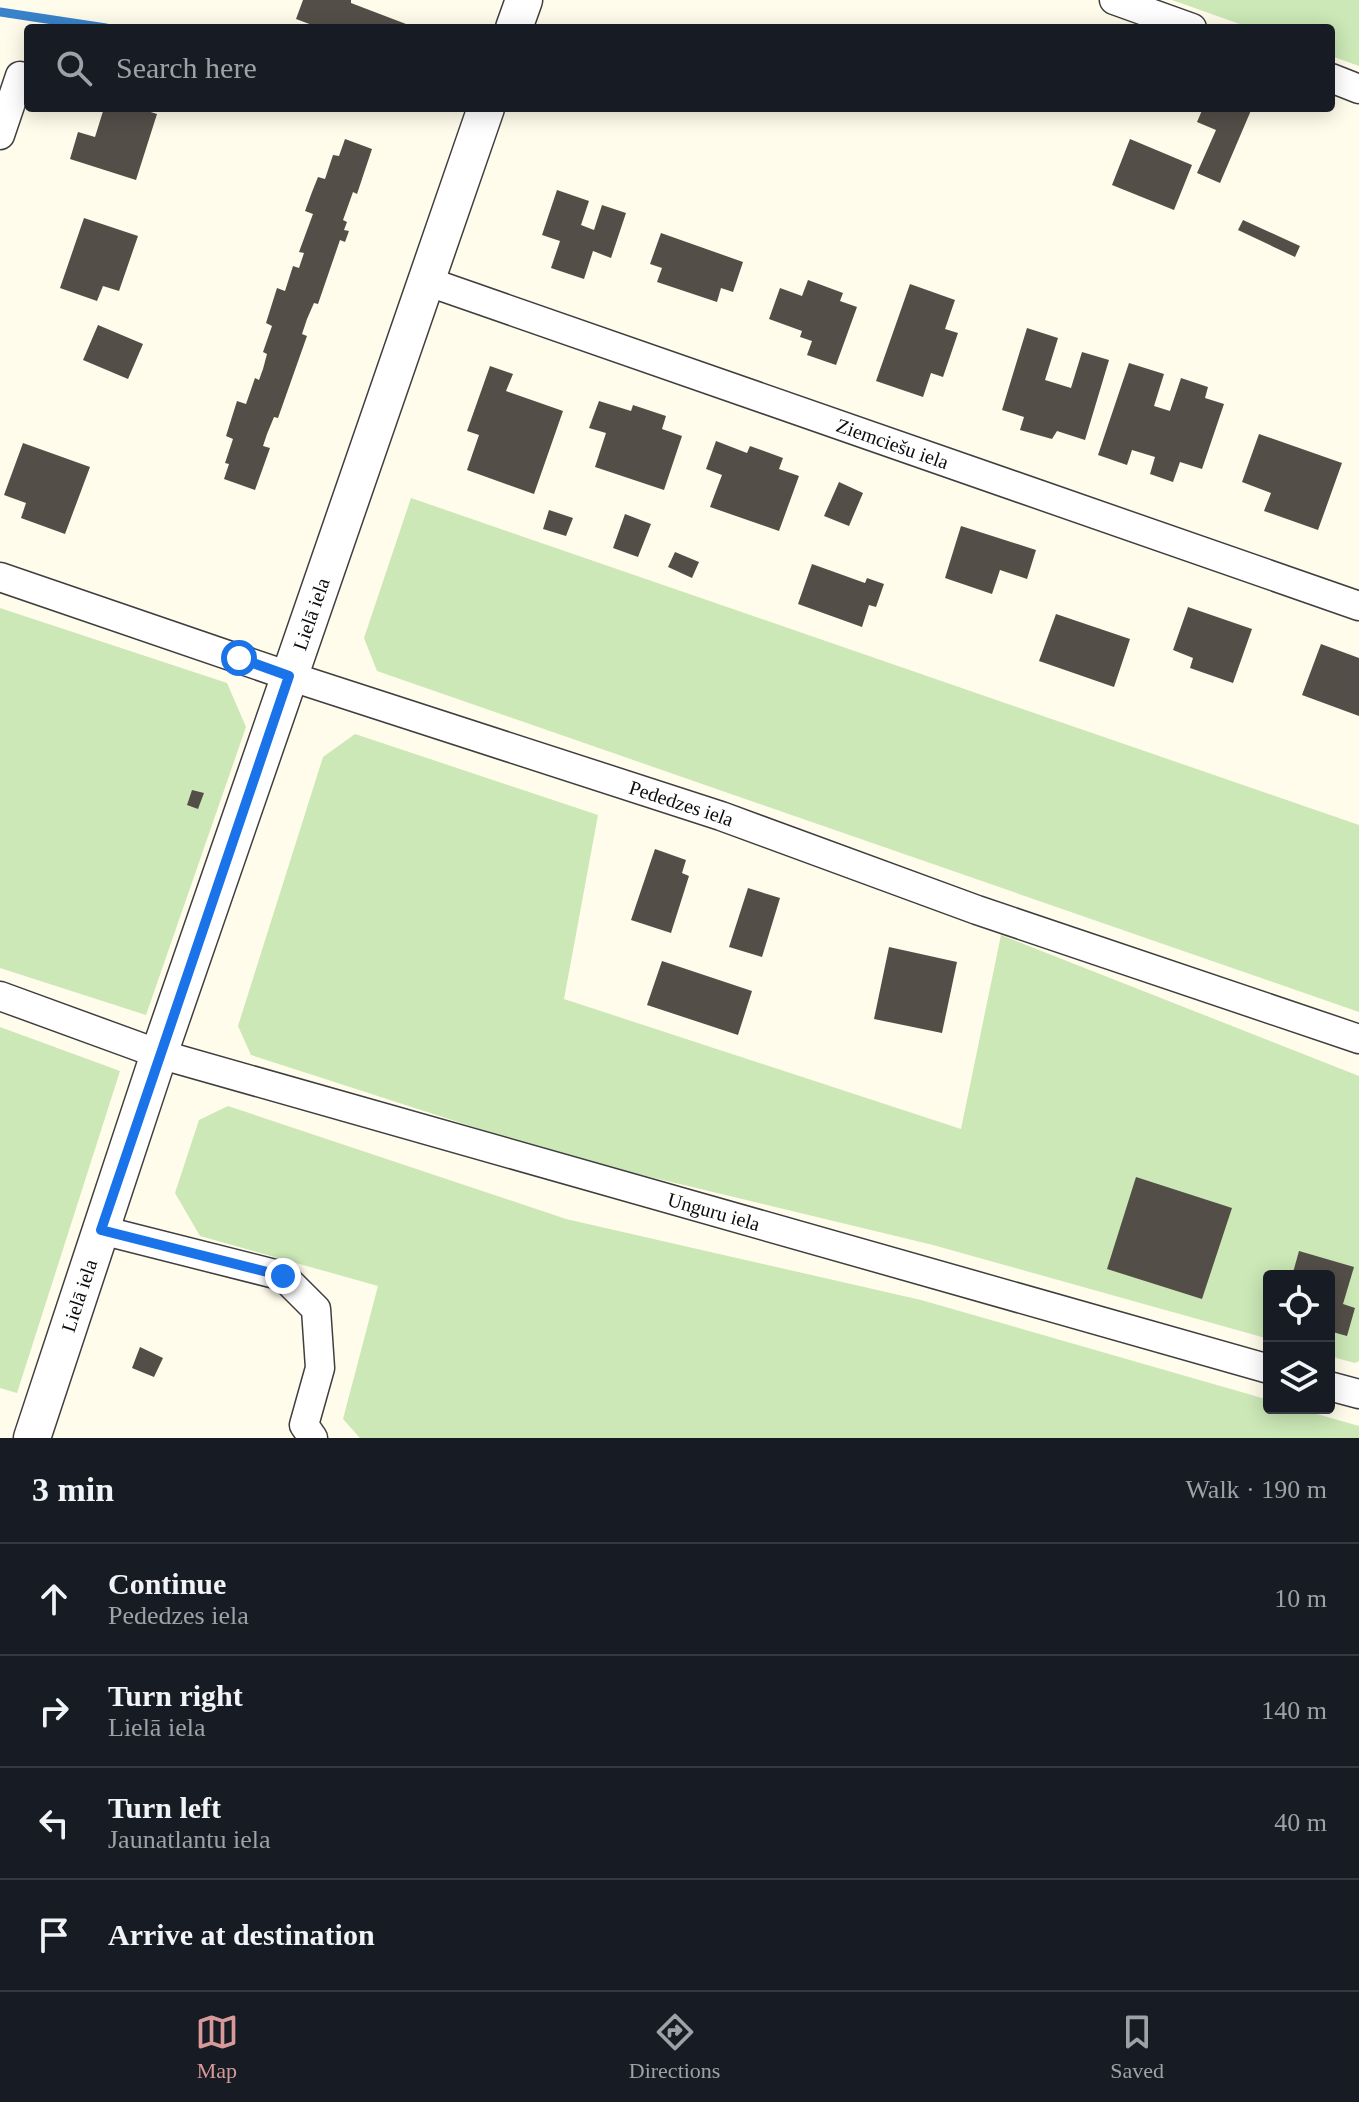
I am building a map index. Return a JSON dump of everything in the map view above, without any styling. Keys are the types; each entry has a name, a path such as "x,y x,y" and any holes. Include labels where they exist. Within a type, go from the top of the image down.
{"street":[{"path":"515,24 524,0"},
{"path":"1114,0 1181,24"},
{"path":"0,135 20,76"},
{"path":"1335,80 1359,89"},
{"name":"Lielā iela","path":"32,1438 159,1054 485,112"},
{"name":"Ziemciešu iela","path":"426,281 1359,606"},
{"name":"Pededzes iela","path":"0,577 289,676 721,816 963,905 1359,1039"},
{"name":"Unguru iela","path":"0,996 159,1054 1263,1367"},
{"path":"101,1230 283,1276 316,1309 320,1368 304,1425 313,1438"},
{"path":"1335,1388 1359,1394"}],"green space":[{"path":"1172,0 1359,0 1359,66 1335,57 1335,24 1240,24"},
{"path":"411,498 1359,825 1359,1012 377,671 364,638"},
{"path":"0,608 227,683 246,727 146,1015 0,968"},
{"path":"355,734 598,815 564,999 961,1129 1001,935 1359,1076 1359,1361 1355,1363 1335,1358 1335,1270 1263,1270 1263,1337 933,1245 563,1156 251,1055 238,1026 323,757"},
{"path":"0,1027 120,1071 17,1393 0,1388"},
{"path":"228,1106 566,1219 921,1300 1263,1398 1263,1414 1317,1414 1359,1426 1359,1438 360,1438 343,1419 378,1286 200,1236 175,1193 199,1120"}],"building":[{"path":"303,0 351,0 351,3 406,24 309,24 296,19"},
{"path":"103,112 157,114 136,180 70,159 78,132 95,137"},
{"path":"1201,112 1250,112 1220,183 1197,173 1216,130 1197,122"},
{"path":"345,139 372,149 357,194 353,192 343,220 347,222 344,230 349,231 345,242 340,240 318,304 314,303 307,319 302,334 307,336 278,418 274,417 267,434 263,446 270,448 255,490 224,479 229,464 225,463 233,439 226,436 237,401 246,404 255,378 259,380 263,369 267,354 263,352 272,326 266,323 277,288 285,291 293,266 299,268 304,253 299,252 313,214 305,211 318,177 325,179 333,155 339,156"},
{"path":"1130,139 1192,165 1174,210 1112,185"},
{"path":"557,190 589,201 581,225 594,230 602,205 626,213 611,258 593,251 584,279 551,268 560,241 542,235"},
{"path":"84,218 138,236 119,291 103,286 97,301 60,288"},
{"path":"1243,220 1300,246 1295,257 1238,230"},
{"path":"661,233 743,262 733,292 721,288 717,302 657,282 662,268 650,264"},
{"path":"808,280 843,293 840,301 857,307 836,365 807,355 812,341 800,337 802,331 769,319 780,288 802,296"},
{"path":"910,284 955,300 945,329 958,333 943,377 931,373 923,397 876,381"},
{"path":"98,325 143,344 128,379 83,360"},
{"path":"1027,328 1058,338 1045,380 1071,388 1082,352 1109,360 1085,440 1057,431 1052,439 1020,430 1024,417 1002,410"},
{"path":"1129,363 1164,374 1154,406 1170,411 1181,378 1208,387 1205,398 1224,404 1202,469 1180,462 1173,482 1150,474 1155,457 1132,450 1127,465 1098,455"},
{"path":"490,366 513,374 506,391 563,411 534,494 467,470 479,435 467,431"},
{"path":"599,401 631,411 633,405 666,416 662,429 682,436 664,490 595,467 606,433 589,428"},
{"path":"1259,434 1342,463 1318,530 1264,511 1271,493 1242,482"},
{"path":"716,441 747,453 750,446 783,458 779,469 799,476 779,531 710,507 722,475 706,469"},
{"path":"23,443 90,467 65,534 21,518 26,503 4,495"},
{"path":"839,482 863,493 849,526 824,516"},
{"path":"549,510 573,518 566,536 543,529"},
{"path":"625,514 651,524 638,557 613,548"},
{"path":"961,526 1036,550 1027,579 1000,570 992,594 945,578"},
{"path":"675,552 699,562 692,578 668,567"},
{"path":"812,564 865,583 867,578 884,584 876,607 869,605 862,627 798,604"},
{"path":"1188,607 1252,629 1233,683 1190,668 1193,658 1173,650"},
{"path":"1056,614 1130,639 1114,687 1039,661"},
{"path":"1321,644 1359,658 1359,716 1302,695"},
{"path":"192,790 204,793 198,809 187,805"},
{"path":"655,849 686,860 682,873 689,876 671,933 631,920"},
{"path":"748,888 780,898 762,957 729,947"},
{"path":"889,947 957,962 942,1033 874,1019"},
{"path":"662,961 752,991 738,1035 647,1005"},
{"path":"1136,1177 1232,1208 1202,1299 1107,1269"},
{"path":"1299,1251 1354,1267 1343,1304 1355,1308 1347,1336 1335,1333 1335,1270 1294,1270"},
{"path":"140,1347 163,1358 154,1377 132,1368"}],"waterway":[{"path":"0,12 80,24"}],"route":[{"path":"239,658 289,676 101,1230 283,1276"}]}
